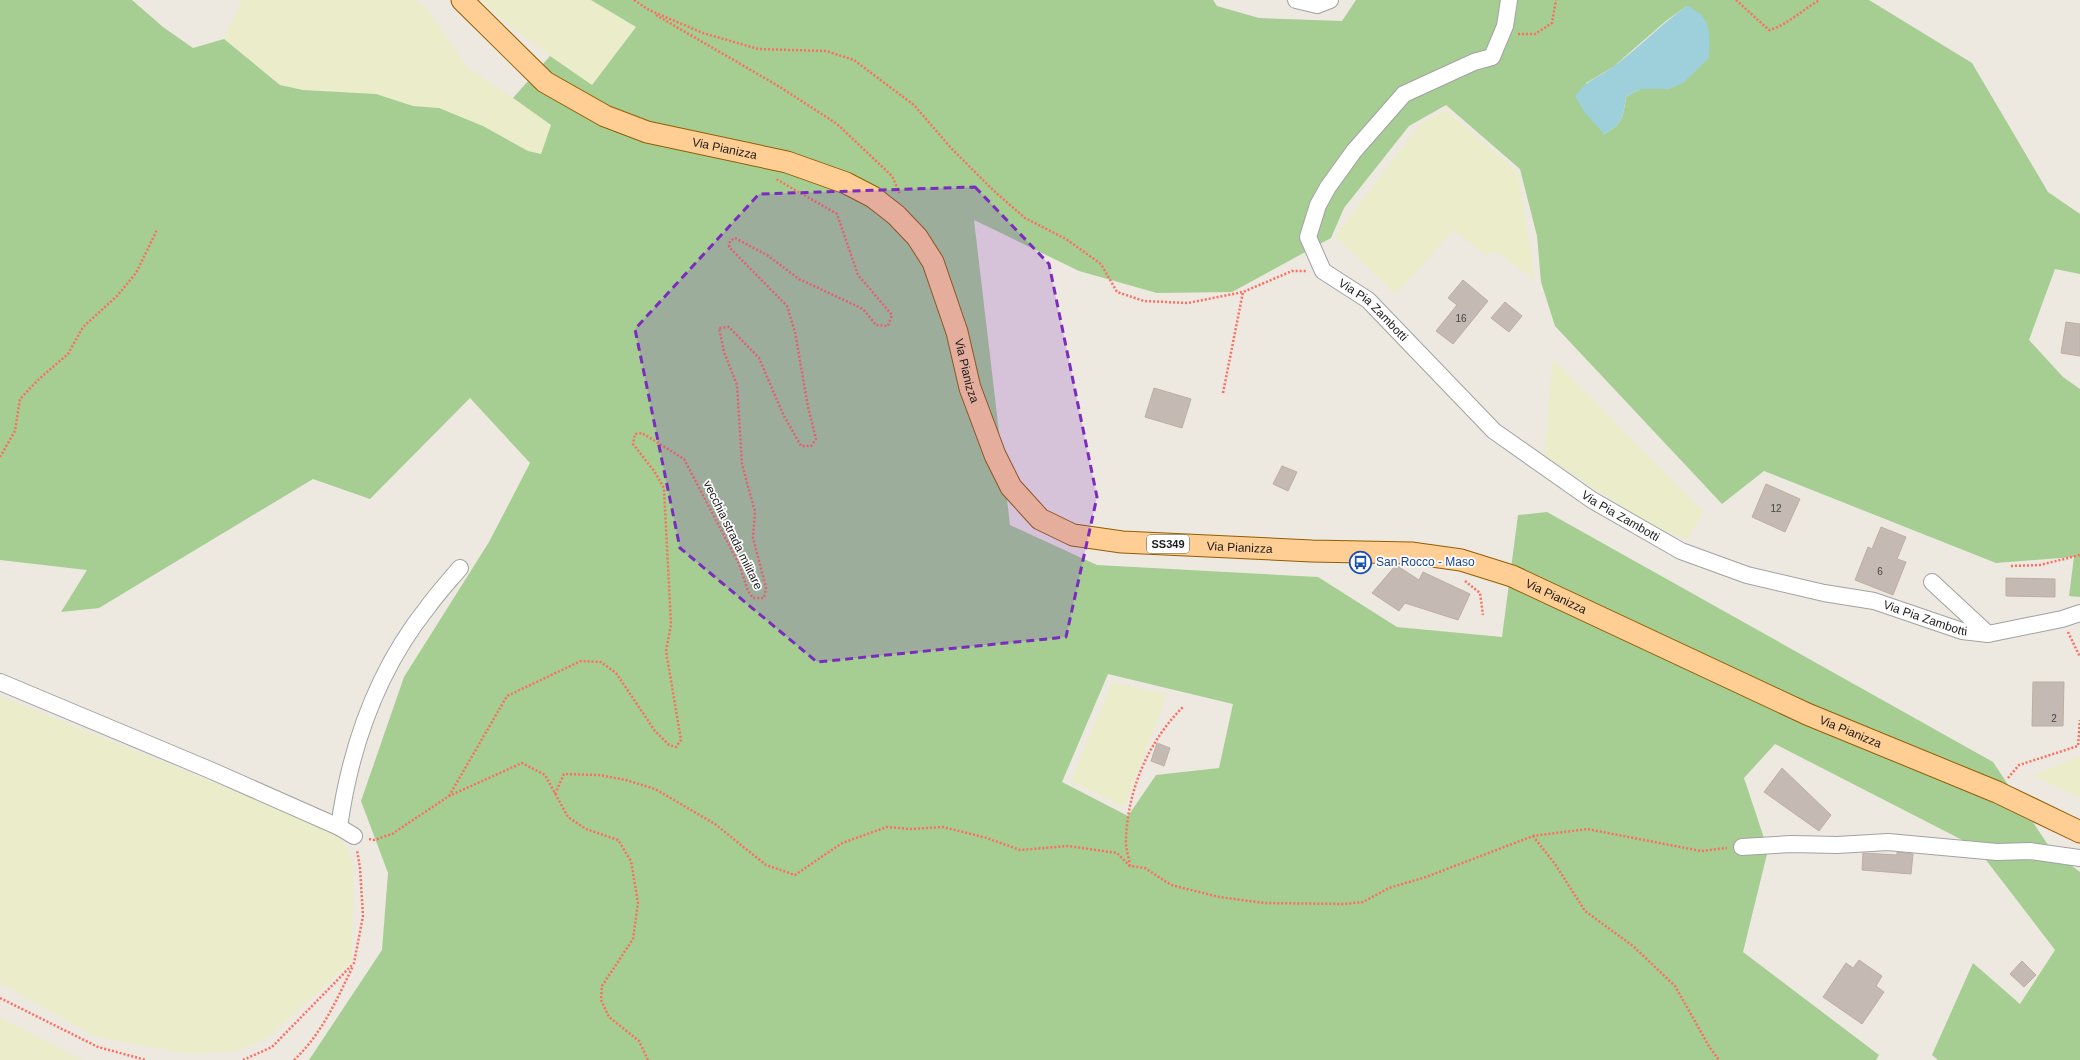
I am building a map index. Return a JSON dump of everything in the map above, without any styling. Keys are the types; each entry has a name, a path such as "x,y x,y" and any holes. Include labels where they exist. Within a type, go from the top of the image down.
{"main road":[{"name":"Via Pianizza","path":"462,0 545,82 605,116 647,132 787,162 846,183 872,197 896,215 917,237 933,262 957,332 970,388 995,455 1011,487 1040,519 1073,535 1122,542 1312,551 1411,553 1461,560 1512,576 1808,714 1997,792 2080,832"}],"street":[{"path":"1296,0 1317,5 1330,0"},
{"path":"1322,271 1308,237 1318,205 1354,151 1404,94 1474,62 1492,56 1505,26 1509,0"},
{"name":"Via Pia Zambotti","path":"1322,271 1368,300 1494,431 1592,500 1681,551 1747,575 1824,593 1874,601 1962,631 1988,634 2062,619 2080,613"},
{"path":"339,827 345,787 355,748 371,706 396,655 426,609 460,568"},
{"name":"Via Pia Zambotti","path":"1932,582 1988,634"},
{"path":"0,682 210,770 339,827 354,836"},
{"path":"1742,847 1790,844 1837,845 1888,842 1997,852 2030,851 2080,858"}],"path":[{"path":"634,0 780,87 837,124 892,176 900,196"},
{"path":"1505,26 1516,34 1535,34 1552,24 1556,0"},
{"path":"1736,0 1769,30 1781,27 1805,8 1820,0"},
{"path":"649,10 703,33 758,49 826,51 854,60 914,106 950,148 994,191 1025,218 1066,239 1101,264 1117,292 1144,301 1188,303 1243,292 1292,271 1322,271"},
{"name":"vecchia strada militare","path":"449,796 507,696 581,661 601,662 616,673 655,731 669,745 676,747 681,740 666,651 671,625 664,488 654,471 633,444 635,434 642,433 684,459 740,564 748,591 753,598 764,598 766,588 753,538 754,512 742,464 737,384 724,352 719,328 724,326 729,328 759,358 800,446 811,446 816,439 808,407 795,332 787,306 729,247 730,241 735,238 767,256 799,280 862,309 876,325 888,326 892,315 858,275 837,214 770,176"},
{"path":"0,457 15,431 20,399 38,379 68,354 83,327 117,296 136,273 157,230"},
{"path":"1223,393 1243,292"},
{"path":"2011,566 2040,565 2080,555"},
{"path":"1462,579 1480,593 1483,615"},
{"path":"2062,619 2080,657"},
{"path":"1130,866 1125,840 1130,802 1147,755 1172,717 1184,706"},
{"path":"1997,792 2019,765 2078,746 2080,720"},
{"path":"294,1060 307,1048 332,1010 354,963 363,916 360,868 354,836 374,840 392,834 449,796 522,763 545,776 568,817 586,829 618,840 631,861 638,903 632,939 602,986 601,1000 609,1017 639,1041 648,1060"},
{"path":"555,794 564,774 599,774 655,789 684,808 715,824 766,865 795,875 842,843 887,826 910,829 943,828 987,838 1020,850 1068,846 1117,853 1130,866 1145,868 1171,884 1219,897 1265,903 1344,904 1363,902 1389,888 1426,877 1533,836 1587,829 1701,851 1742,847"},
{"path":"1533,836 1555,864 1585,911 1633,946 1675,986 1710,1048 1719,1060"},
{"path":"242,1060 272,1047 354,963"},
{"path":"0,998 98,1047 146,1060"}],"highlighted area":[{"path":"975,187 1049,264 1097,497 1066,637 817,662 680,548 635,329 759,194"}],"green space":[{"path":"0,0 132,0 163,27 193,48 224,39 280,85 303,90 376,94 413,106 439,108 483,126 528,151 541,154 551,125 513,98 550,56 592,85 636,27 591,0 1213,0 1217,6 1259,18 1342,21 1356,0 1869,0 1972,63 2048,192 2080,214 2080,274 2055,269 2029,340 2063,377 2080,389 2080,597 2069,596 2074,557 1996,563 1764,471 1722,504 1555,326 1541,282 1537,236 1520,169 1446,105 1409,126 1344,208 1331,238 1232,292 1157,293 1079,271 974,220 1010,525 1097,565 1318,577 1397,627 1502,637 1518,515 1547,512 1993,762 2052,851 2080,872 2080,1060 1938,1060 1932,1055 1973,963 2020,1004 2055,950 1976,847 1775,744 1744,778 1768,850 1743,952 1879,1055 1876,1060 309,1060 382,950 388,873 361,801 404,677 489,542 530,463 470,398 370,499 313,479 99,608 61,612 87,570 0,560","holes":["1687,6 1669,89 1640,89 1626,97 1623,115 1619,123 1604,134 1586,83 1613,67 1667,20","1108,674 1233,704 1219,768 1156,775 1128,816 1062,782"]},
{"path":"242,0 415,0 427,8 467,67 552,125 542,154 528,151 483,126 439,108 413,106 376,94 303,90 280,85 224,39"},
{"path":"481,0 591,0 636,27 591,86 502,20"},
{"path":"1446,110 1518,173 1535,280 1495,251 1486,256 1454,230 1396,294 1335,236 1421,123"},
{"path":"1553,359 1704,512 1687,539 1652,527 1544,455"},
{"path":"1112,682 1167,695 1124,807 1071,781"},
{"path":"0,696 339,833 354,864 352,961 267,1039 236,1051 188,1054 96,1037 0,983"},
{"path":"2080,756 2080,798 2033,775"},
{"path":"0,1017 82,1060 0,1060"}],"water":[{"path":"1687,6 1701,15 1708,27 1710,42 1709,58 1683,83 1669,89 1640,89 1626,97 1623,115 1619,123 1604,134 1585,113 1575,96 1585,85 1624,59 1668,20"}],"building":[{"path":"1463,280 1488,301 1453,344 1436,331 1457,305 1448,298"},
{"path":"1505,302 1522,316 1509,332 1491,318"},
{"path":"2066,322 2080,324 2080,356 2061,353"},
{"path":"1154,388 1191,399 1182,428 1145,417"},
{"path":"1282,466 1297,472 1288,491 1273,484"},
{"path":"1766,484 1800,499 1785,532 1752,517"},
{"path":"1881,527 1906,537 1897,559 1906,562 1893,595 1855,580 1868,547 1872,549"},
{"path":"1396,565 1419,580 1423,572 1470,594 1458,620 1405,603 1399,611 1372,593"},
{"path":"2006,578 2055,579 2055,597 2006,596"},
{"path":"2033,682 2064,682 2063,726 2032,726"},
{"path":"1157,743 1170,748 1164,766 1151,761"},
{"path":"1782,768 1831,815 1819,831 1764,792"},
{"path":"1897,852 1913,854 1911,874 1862,870 1863,853 1897,855"},
{"path":"1859,960 1882,976 1876,986 1884,992 1862,1024 1823,997 1846,963 1853,968"},
{"path":"2022,961 2036,975 2024,987 2010,974"}],"place":[{"name":"San Rocco - Maso","path":"1360,562"}]}
